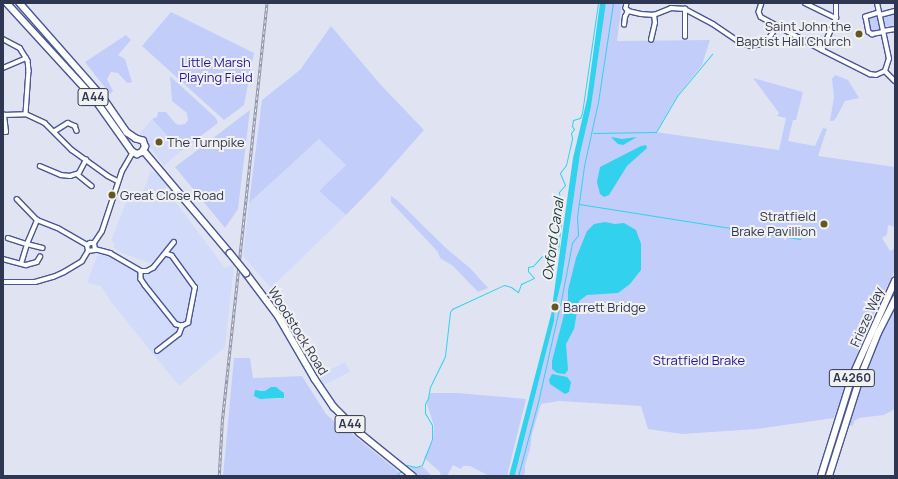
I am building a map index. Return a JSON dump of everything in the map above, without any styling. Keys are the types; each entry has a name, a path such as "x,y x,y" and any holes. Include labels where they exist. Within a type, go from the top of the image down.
{"main road":[{"name":"A44","path":"7,3 95,99 131,150"},
{"name":"A44","path":"19,3 102,97 127,133 144,142 144,151"},
{"path":"136,139 132,142 131,150 139,154 144,151"},
{"name":"Woodstock Road","path":"144,151 246,273 279,317 315,380 334,407 356,429 413,476"},
{"name":"Frieze Way","path":"821,476 852,377 895,281"},
{"name":"Frieze Way","path":"829,476 860,378 878,333 895,299"}],"street":[{"path":"624,25 625,17 628,11 626,8 627,3"},
{"path":"670,3 671,8"},
{"path":"762,3 759,12 760,16 870,74 879,74 885,71 889,59 876,3"},
{"path":"805,3 836,18"},
{"path":"822,50 836,18 836,3"},
{"path":"628,11 654,15 671,8 685,9 713,24 740,42 751,46 766,43 777,26"},
{"path":"685,9 685,37"},
{"path":"895,11 866,17 868,32 872,34 895,29"},
{"path":"651,40 655,23 654,15"},
{"path":"3,39 20,48 26,58 29,71 26,114"},
{"path":"3,68 26,58"},
{"path":"885,71 895,81"},
{"path":"3,132 6,132 3,115 26,114 45,123 55,131 69,147 108,176 118,181"},
{"path":"55,131 68,123 76,126 77,131"},
{"path":"95,248 94,243 102,231 118,181 131,150"},
{"path":"40,166 61,175 70,176 77,174 86,160"},
{"path":"77,174 92,186"},
{"path":"17,199 37,220 58,228 87,245"},
{"path":"21,264 37,220"},
{"path":"8,238 43,248"},
{"path":"95,248 115,255 141,271 150,270 166,254 174,242"},
{"path":"87,245 94,243"},
{"path":"3,282 35,282 53,277 72,268 82,261 88,251 87,245"},
{"path":"88,251 92,252 95,248"},
{"path":"141,271 141,279 176,324 182,326 188,324 195,288 172,256 166,254"},
{"path":"3,259 21,264 32,265 40,257"},
{"path":"156,351 179,334 182,326"}],"shaded area":[{"name":"The Turnpike","path":"152,119 181,151 164,166 140,133"},
{"path":"319,139 346,165 319,191 346,215 271,288 243,256 249,203"},
{"path":"150,171 158,174 168,186 165,188 225,268 234,265 225,347 179,386 111,302 101,286 87,283 97,256 105,254 144,273 152,271 176,244 173,241 150,263 124,254 113,247 115,243 111,241 128,197 133,199 135,196 140,197 147,183"},
{"path":"345,362 350,372 324,385 319,375"}],"green space":[{"name":"Stratfield Brake","path":"606,3 622,3 617,41 710,40 702,65 677,96 656,132 779,150 786,118 777,116 779,113 753,78 803,92 796,120 793,120 788,141 815,146 823,128 827,129 818,156 895,167 895,227 888,225 887,235 882,238 890,251 895,248 895,270 865,332 834,418 757,429 682,434 648,429 641,406 559,401 541,404 532,434 530,449 525,465 525,473 523,476 515,476 554,321 555,308 562,279 580,154 591,107"},
{"name":"Little Marsh Playing Field","path":"171,12 254,53 244,105 224,120 142,46"},
{"path":"895,14 895,25 889,27 884,25 883,19 885,17"},
{"path":"878,16 881,31 874,33 871,32 868,19"},
{"path":"331,26 380,84 424,130 378,182 346,215 319,191 346,165 319,139 249,203 262,100 300,70"},
{"path":"126,35 131,40 118,55 125,59 132,82 127,83 118,73 111,72 107,79 113,91 110,94 85,62"},
{"path":"835,75 848,80 859,98 845,101 836,118 833,121 830,121 834,97 832,79"},
{"path":"170,76 216,118 218,123 181,151 152,119 157,117 158,112 166,112 175,123 179,125 185,124 188,120 187,113 172,101"},
{"path":"250,110 238,209 225,228 175,167"},
{"path":"391,196 447,249 470,268 488,288 478,292 453,266 440,258 438,252 391,202"},
{"path":"895,309 895,409 884,415 859,418 854,421 853,426 849,425 859,388 878,340"},
{"path":"234,358 250,358 253,378 302,376 326,414 347,433 351,433 400,473 397,476 223,476","holes":["277,388 282,391 281,399 264,399 258,389 265,391"]},
{"path":"430,393 457,393 526,399 507,476 489,476 470,466 463,466 461,469 453,465 447,476 441,476 440,472 424,458 433,440 434,426 427,404"},
{"path":"409,466 422,466 432,476 419,476"}],"water":[{"path":"600,3 606,3 591,107 580,154 562,279 555,308 554,321 515,475 509,476 553,307 573,158 587,99"},
{"path":"611,137 622,139 637,137 623,145 618,144"},
{"path":"646,145 647,148 627,166 609,195 604,197 600,194 597,182 600,167 641,146"},
{"path":"605,222 615,224 624,223 636,230 641,244 641,270 630,284 618,293 587,295 579,301 574,329 566,344 568,370 565,374 557,373 552,369 552,361 568,299 568,290 576,258 587,231 594,224"},
{"path":"552,374 567,377 571,382 569,392 565,394 550,384 549,380"},
{"path":"271,387 276,387 284,393 284,398 260,399 254,396 255,390 265,391"}],"waterway":[{"name":"Oxford Canal","path":"407,465 416,467 422,465 432,439 432,425 425,413 425,404 430,387 445,356 450,312 452,309 504,285 511,287 518,292 521,284 534,278 528,271 528,267 533,266 541,257 558,250 562,214 559,192 565,185 560,173 566,165 572,138 571,133 574,129 572,126 573,120 580,118 582,113 598,3"},
{"path":"560,306 572,243 578,235 577,217 584,166 598,102 613,3"},
{"path":"593,133 656,132 677,96 712,54"},
{"path":"579,204 800,239"},
{"path":"518,476 538,402 559,309"},
{"path":"396,476 401,471"}],"railway":[{"path":"219,476 222,422 267,3"}],"place":[{"name":"Saint John the Baptist Hall Church","path":"859,34"},
{"name":"The Turnpike","path":"159,142"},
{"name":"Great Close Road","path":"112,195"},
{"name":"Stratfield Brake Pavillion","path":"824,224"},
{"name":"Barrett Bridge","path":"555,307"}]}
